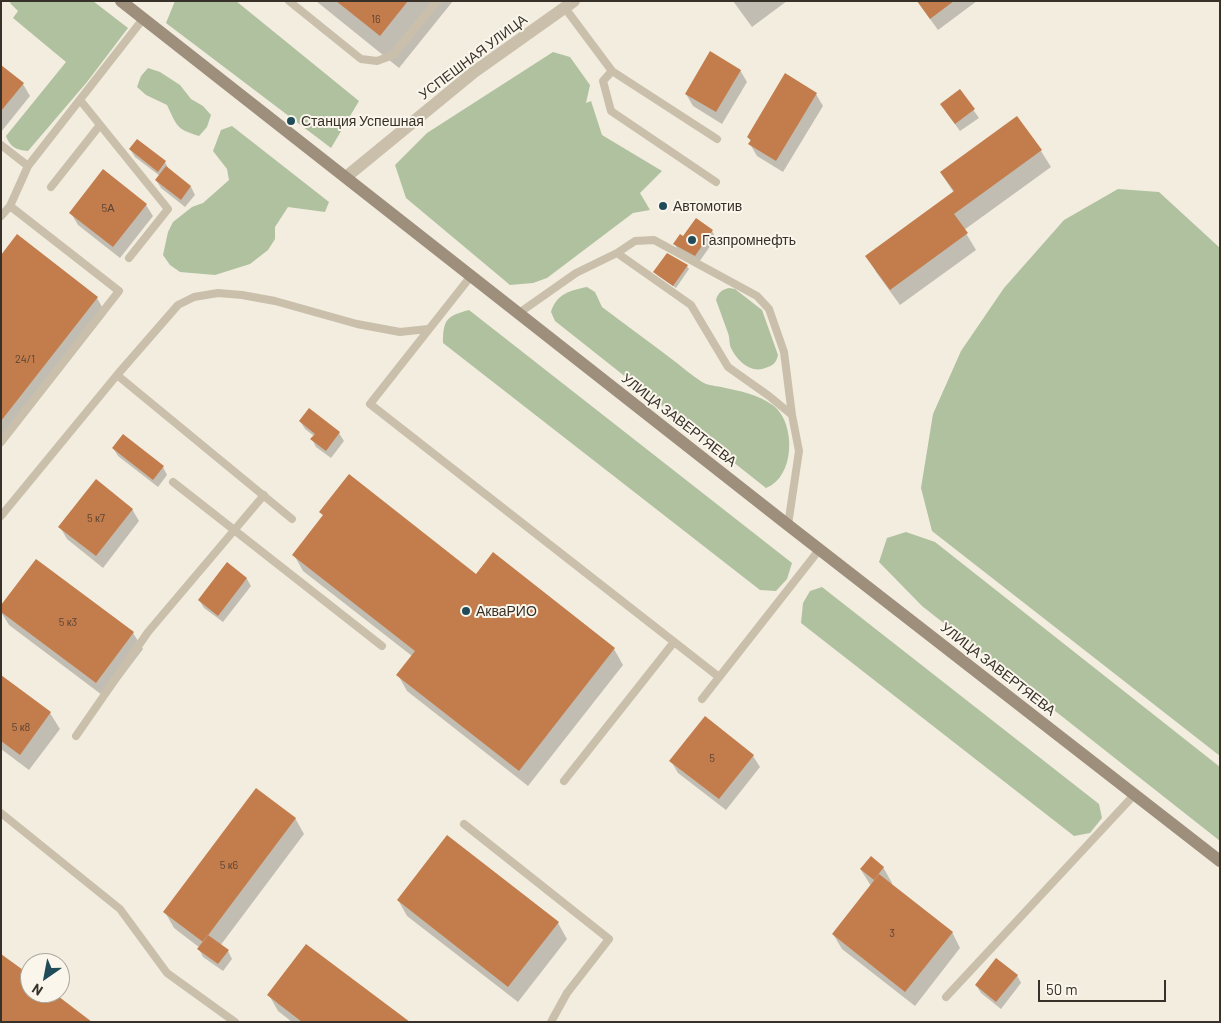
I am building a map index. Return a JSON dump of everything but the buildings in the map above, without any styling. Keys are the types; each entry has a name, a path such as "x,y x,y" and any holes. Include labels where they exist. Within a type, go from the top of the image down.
{"main road":[{"name":"УЛИЦА ЗАВЕРТЯЕВА","path":"121,1 819,550 1220,861"}],"street":[{"name":"УСПЕШНАЯ УЛИЦА","path":"346,177 474,72 569,5"}],"lane":[{"path":"289,1 361,59 377,61 394,55 437,1"},
{"path":"569,5 612,71 717,139"},
{"path":"1,216 10,206 28,166 143,19"},
{"path":"612,71 603,81 610,111 716,182"},
{"path":"80,100 168,209 129,258"},
{"path":"51,187 100,125"},
{"path":"1,144 28,166"},
{"path":"1,442 119,291 10,206"},
{"path":"519,313 576,273 635,241 654,240 756,296 768,309 784,352 792,415 799,451 788,525"},
{"path":"617,252 691,305 728,367 792,415"},
{"path":"470,276 370,404 719,677"},
{"path":"1,516 117,375 178,305 194,297 218,293 242,295 275,301 357,324 400,332 428,329"},
{"path":"117,375 292,518"},
{"path":"173,482 382,646"},
{"path":"76,736 148,632 264,495"},
{"path":"702,699 819,550"},
{"path":"564,781 674,642"},
{"path":"946,997 1135,794"},
{"path":"1,813 120,909 167,973 234,1022"},
{"path":"464,824 609,938 567,993 551,1022"}],"green space":[{"path":"11,1 93,1 128,28 87,82 28,151 14,147 9,143 6,136 66,62 13,18 18,11 10,3"},
{"path":"175,1 236,1 359,101 331,148 166,23"},
{"path":"553,52 570,57 590,85 586,103 591,101 602,135 662,171 640,193 650,210 633,213 547,278 533,283 510,285 406,198 395,165 427,133"},
{"path":"148,68 160,72 180,85 191,99 203,106 211,115 207,127 199,136 181,129 175,122 167,105 146,95 137,87 141,76"},
{"path":"232,126 329,202 325,212 288,207 275,227 275,239 268,250 250,264 215,275 180,272 170,265 163,255 168,232 173,222 192,207 203,203 229,180 227,169 213,151 221,130"},
{"path":"1118,189 1159,192 1220,248 1220,756 932,531 921,488 933,414 961,351 1004,288 1064,220"},
{"path":"587,287 595,292 602,307 702,382 748,394 774,406 781,414 789,437 787,462 783,473 776,482 766,488 555,321 551,312 556,301 570,291"},
{"path":"729,288 735,289 762,310 778,355 776,361 770,366 762,369 752,369 736,356 731,348 729,335 716,300 720,292"},
{"path":"469,310 792,563 787,579 776,591 760,590 443,343 445,324 448,320 456,314"},
{"path":"906,532 935,542 1220,767 1220,841 922,606 879,562 887,538"},
{"path":"822,587 1099,804 1102,818 1090,833 1074,836 801,623 803,603 810,591"}],"place":[{"name":"Станция Успешная","path":"291,121"},
{"name":"Автомотив","path":"663,206"},
{"name":"Газпромнефть","path":"692,240"},
{"name":"АкваРИО","path":"466,611"}]}
